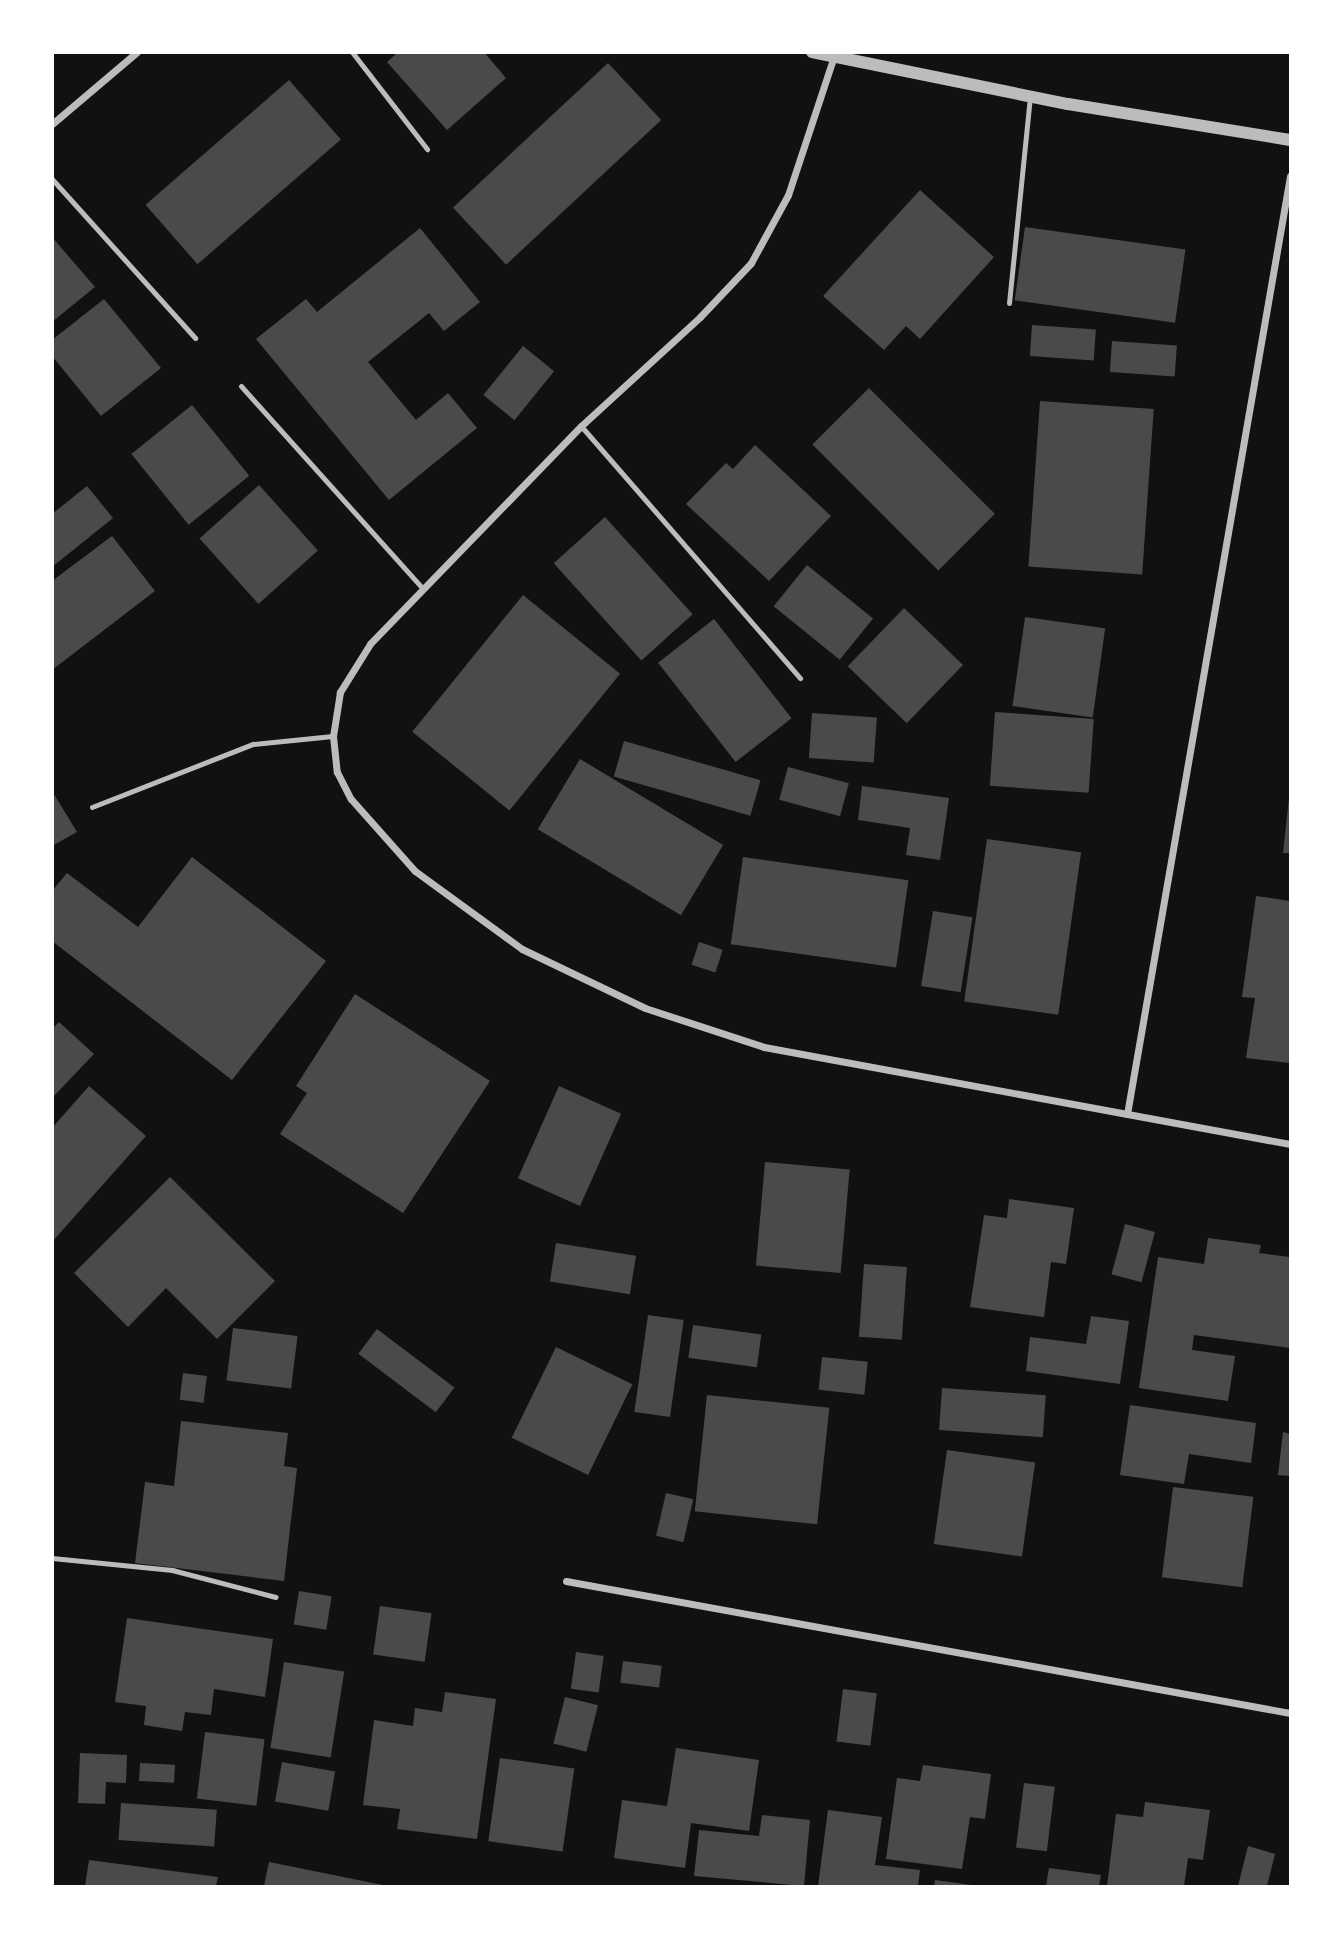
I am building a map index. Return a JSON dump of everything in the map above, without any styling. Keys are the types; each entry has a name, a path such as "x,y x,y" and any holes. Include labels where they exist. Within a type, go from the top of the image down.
{"street":[{"path":"52,124 137,52"},
{"path":"812,52 833,59 1030,96 1290,141"},
{"path":"833,59 788,195 751,262 700,317 581,426 370,644 340,692 333,736 337,772 351,799 415,871 522,949 645,1008 764,1047 1290,1144"},
{"path":"1127,1114 1290,176"},
{"path":"566,1581 1290,1713"}],"lane":[{"path":"352,52 427,149"},
{"path":"1009,303 1030,96"},
{"path":"52,179 195,338"},
{"path":"241,386 423,589"},
{"path":"581,426 800,678"},
{"path":"92,807 253,744 333,736"},
{"path":"52,1558 172,1570 276,1597"}],"building":[{"path":"398,52 484,52 506,78 447,130 387,62"},
{"path":"608,63 661,120 506,265 453,208"},
{"path":"289,80 341,140 197,264 146,205"},
{"path":"920,190 994,257 920,339 906,326 884,350 823,296"},
{"path":"1025,227 1185,250 1175,323 1015,300"},
{"path":"420,228 480,302 444,331 429,313 368,362 416,420 448,393 477,428 389,500 256,339 306,299 317,312"},
{"path":"52,237 95,287 52,322"},
{"path":"104,299 161,368 101,416 52,356 52,340"},
{"path":"1032,325 1096,329 1094,360 1030,356"},
{"path":"1112,341 1177,346 1175,376 1110,372"},
{"path":"523,346 554,371 514,420 483,395"},
{"path":"869,388 995,514 938,570 812,445"},
{"path":"1040,401 1154,409 1142,575 1028,567"},
{"path":"192,405 249,476 189,525 131,454"},
{"path":"755,445 831,516 769,581 686,504 726,463 733,469"},
{"path":"259,485 318,550 258,604 200,539"},
{"path":"87,486 113,518 52,567 52,514"},
{"path":"605,517 693,614 641,661 554,563"},
{"path":"112,536 155,591 52,670 52,581"},
{"path":"807,565 873,618 840,660 774,606"},
{"path":"523,595 620,674 509,810 412,732"},
{"path":"904,608 963,665 907,723 848,666"},
{"path":"1025,617 1105,628 1093,717 1012,706"},
{"path":"714,619 792,718 736,762 658,663"},
{"path":"995,712 1094,719 1089,793 990,786"},
{"path":"812,713 877,718 874,762 809,758"},
{"path":"624,741 760,780 750,816 614,777"},
{"path":"580,759 723,845 681,915 538,829"},
{"path":"788,767 849,783 840,816 779,800"},
{"path":"862,786 949,798 940,860 906,855 910,828 858,820"},
{"path":"52,791 77,832 52,846"},
{"path":"1289,798 1290,853 1283,853"},
{"path":"987,839 1081,852 1058,1015 964,1001"},
{"path":"192,857 326,961 232,1080 52,941 52,891 67,873 138,927"},
{"path":"743,857 908,880 896,967 731,944"},
{"path":"1256,896 1290,901 1290,1063 1246,1058 1255,998 1242,997"},
{"path":"933,911 973,917 961,992 921,986"},
{"path":"699,942 723,950 715,973 692,965"},
{"path":"355,994 490,1081 403,1213 280,1134 307,1093 296,1086"},
{"path":"59,1022 94,1054 52,1098 52,1029"},
{"path":"89,1086 146,1136 52,1242 52,1128"},
{"path":"559,1086 621,1114 580,1206 518,1178"},
{"path":"765,1162 850,1169 841,1273 756,1266"},
{"path":"170,1177 275,1281 217,1339 166,1288 128,1327 74,1273"},
{"path":"1009,1199 1074,1208 1066,1264 1051,1262 1044,1317 970,1307 984,1215 1007,1218"},
{"path":"1125,1224 1155,1232 1141,1282 1112,1274"},
{"path":"1208,1238 1261,1245 1259,1253 1290,1257 1290,1348 1194,1335 1192,1350 1235,1356 1228,1401 1139,1388 1158,1257 1204,1264"},
{"path":"556,1243 636,1256 630,1294 550,1282"},
{"path":"864,1264 907,1267 902,1340 859,1337"},
{"path":"648,1315 684,1320 670,1417 634,1412"},
{"path":"1091,1316 1129,1321 1120,1384 1026,1371 1030,1337 1086,1344"},
{"path":"693,1325 761,1335 757,1367 688,1358"},
{"path":"233,1328 298,1336 291,1389 227,1381"},
{"path":"377,1329 454,1387 436,1412 358,1354"},
{"path":"556,1347 632,1384 588,1475 512,1438"},
{"path":"822,1357 868,1362 864,1395 819,1390"},
{"path":"183,1373 207,1376 204,1403 180,1400"},
{"path":"942,1388 1046,1395 1043,1437 939,1430"},
{"path":"707,1395 829,1408 817,1524 695,1511"},
{"path":"1130,1405 1256,1423 1251,1463 1189,1454 1184,1484 1120,1475"},
{"path":"181,1421 288,1433 284,1466 297,1468 284,1581 135,1563 145,1482 174,1486"},
{"path":"1283,1432 1290,1434 1290,1476 1278,1475"},
{"path":"947,1450 1035,1462 1022,1556 934,1544"},
{"path":"1173,1487 1253,1497 1242,1587 1162,1577"},
{"path":"666,1493 693,1499 683,1542 656,1536"},
{"path":"299,1591 332,1596 326,1630 294,1625"},
{"path":"380,1606 431,1613 425,1662 373,1655"},
{"path":"127,1618 273,1639 265,1697 214,1689 211,1715 185,1712 182,1731 144,1725 146,1706 115,1702"},
{"path":"576,1652 604,1656 599,1693 571,1689"},
{"path":"623,1661 662,1666 659,1688 620,1683"},
{"path":"284,1662 344,1672 331,1757 270,1748"},
{"path":"843,1689 877,1693 870,1746 837,1742"},
{"path":"445,1692 496,1699 477,1839 397,1829 400,1809 363,1805 374,1720 413,1726 415,1708 442,1712"},
{"path":"565,1697 598,1705 586,1752 553,1744"},
{"path":"205,1732 265,1739 256,1806 197,1799"},
{"path":"676,1748 759,1760 749,1831 691,1823 685,1868 614,1858 622,1800 667,1806"},
{"path":"80,1753 127,1755 126,1783 106,1782 105,1804 78,1803"},
{"path":"500,1758 574,1768 563,1852 488,1841"},
{"path":"282,1762 335,1771 328,1811 275,1801"},
{"path":"140,1763 175,1765 174,1783 139,1781"},
{"path":"923,1765 991,1774 985,1819 970,1817 962,1869 886,1859 897,1778 920,1781"},
{"path":"1024,1783 1055,1787 1047,1851 1016,1848"},
{"path":"1145,1802 1210,1810 1203,1860 1188,1858 1184,1886 1107,1886 1116,1814 1143,1817"},
{"path":"121,1803 217,1810 214,1847 118,1840"},
{"path":"828,1810 882,1817 875,1865 920,1870 918,1886 818,1886"},
{"path":"762,1815 810,1820 804,1886 694,1876 699,1830 759,1836"},
{"path":"1248,1846 1275,1854 1267,1886 1238,1886"},
{"path":"89,1860 218,1877 216,1886 85,1886"},
{"path":"269,1862 383,1885 264,1886"},
{"path":"1049,1868 1101,1875 1099,1886 1046,1886"},
{"path":"935,1880 972,1885 934,1886"}]}
